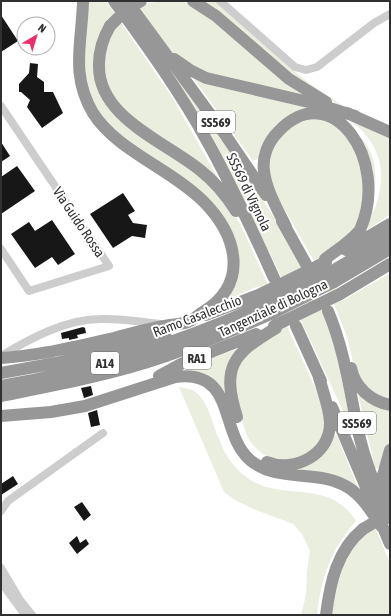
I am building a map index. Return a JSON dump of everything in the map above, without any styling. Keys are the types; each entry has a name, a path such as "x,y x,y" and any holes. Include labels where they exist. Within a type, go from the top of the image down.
{"highway":[{"path":"83,1 78,69 83,92 92,111 102,126 113,136 196,194 219,220 231,245 234,267 227,290 213,307 188,322"},
{"name":"SS569 di Vignola","path":"114,1 157,60 192,115 223,170 274,278"},
{"name":"SS569 di Vignola","path":"127,1 224,133 286,227 306,264"},
{"path":"142,1 127,9 110,26 102,43 99,65 102,86 110,102 121,115 211,179 227,198 261,250"},
{"path":"193,1 216,16 289,79 318,98 390,132"},
{"path":"141,20 173,58 198,74 239,87 317,104 355,116"},
{"path":"286,227 265,178 264,163 270,143 284,126 304,116 319,114 327,115 345,122 358,132 369,146 376,162 378,185 372,209 360,230 349,241 328,269"},
{"name":"Tangenziale di Bologna","path":"122,395 181,364 270,313 300,276 328,269 390,224"},
{"name":"Ramo Casalecchio","path":"1,396 77,381 163,357 224,334 270,313 328,269 390,237"},
{"name":"Ramo Casalecchio","path":"328,269 390,249"},
{"name":"Tangenziale di Bologna","path":"188,322 270,313 296,321 390,264"},
{"path":"360,282 390,269"},
{"name":"SS569","path":"328,311 336,332 364,454 387,518 390,544"},
{"path":"270,313 236,360 230,380 231,396 242,434 249,448 258,456 276,464 296,464 307,460 321,448 327,438 330,423 318,374"},
{"name":"Ramo Casalecchio","path":"1,386 111,362 161,346 206,329 270,313"},
{"name":"SS569","path":"296,321 318,374 387,518"},
{"name":"RA1","path":"1,357 18,357 77,346 188,322"},
{"path":"1,374 30,369 206,329"},
{"path":"336,332 358,385 372,398 390,405"},
{"path":"122,395 174,376 191,376 202,379 211,385 220,395 238,444 250,460 261,468 273,472 321,478 340,483 387,518"},
{"path":"1,403 21,399 77,381"},
{"name":"RA1","path":"1,416 51,412 91,404 122,395"},
{"path":"387,518 383,475 390,450"},
{"path":"326,615 330,588 338,564 347,546 364,529 387,518"}],"street":[{"path":"220,1 295,67 306,70 317,67 374,23 390,14"},
{"name":"Via Guido Rossa","path":"1,106 109,266 29,291 1,249"},
{"path":"1,357 54,329 76,322 101,319 170,325"},
{"path":"1,511 8,501 103,433"},
{"path":"1,568 20,600 32,615"},
{"path":"1,582 25,615"}],"green space":[{"path":"86,1 106,1 172,97 219,180 218,181 186,155 132,120 115,104 105,86 102,66 103,56 109,36 114,27 108,22 98,42 96,53 95,65 100,92 113,112 122,120 206,180 223,199 242,228 325,411 326,427 320,442 309,454 291,460 273,459 256,449 247,436 236,401 234,384 237,368 246,352 253,345 280,332 259,286 225,300 233,286 237,271 238,256 234,240 227,224 217,211 194,187 113,130 97,112 87,92 82,67"},
{"path":"135,1 144,1 146,4 177,1 194,5 307,98 242,84 209,74 194,67 182,60 169,48"},
{"path":"202,1 215,1 306,81 349,110 309,88"},
{"path":"170,67 233,155 273,215 308,278 323,311 333,339 353,426 350,426 269,251 265,249 168,68"},
{"path":"195,78 331,111 299,113 284,118 274,128 266,140 258,159 253,161 194,79"},
{"path":"318,117 357,135 371,152 374,164 375,188 368,211 363,220 349,235 321,256 342,301 390,273 390,401 366,389 355,370 347,337 336,309 313,259 274,191 267,170 273,146 292,125"},
{"path":"349,120 390,136 390,215 368,229 366,227 378,198 381,183 381,169 378,156 372,143 362,131"},
{"path":"237,349 238,351 228,399 187,370 188,367"},
{"path":"179,387 194,391 199,395 210,413 226,454 233,464 245,476 258,484 272,489 316,494 330,498 342,506 356,521 340,542 329,565 321,589 317,615 301,615 306,595 310,551 302,534 293,524 251,508 235,500 224,492"},
{"path":"358,394 390,409 390,442 379,468 375,468"},
{"path":"336,435 337,436 358,488 291,469"},
{"path":"374,525 390,563 390,615 330,615 346,554"}],"building":[{"path":"1,15 16,38 16,42 1,52"},
{"path":"30,63 38,64 37,77 44,82 44,92 53,92 63,113 42,128 27,107 30,100 19,92 19,84 29,73"},
{"path":"1,142 10,156 1,162"},
{"path":"17,166 35,191 1,214 1,177"},
{"path":"123,193 135,211 128,215 133,223 147,225 145,238 132,236 113,248 90,214"},
{"path":"52,220 75,254 58,265 52,257 35,268 11,234 29,222 35,231"},
{"path":"83,327 85,328 86,333 77,335 78,338 69,340 69,338 62,339 61,333"},
{"path":"91,386 93,395 84,398 81,388"},
{"path":"97,410 100,425 91,427 88,413"},
{"path":"13,476 18,484 1,495 1,484"},
{"path":"82,502 91,515 84,521 74,507"},
{"path":"77,536 80,543 86,539 89,544 77,554 69,543"}]}
